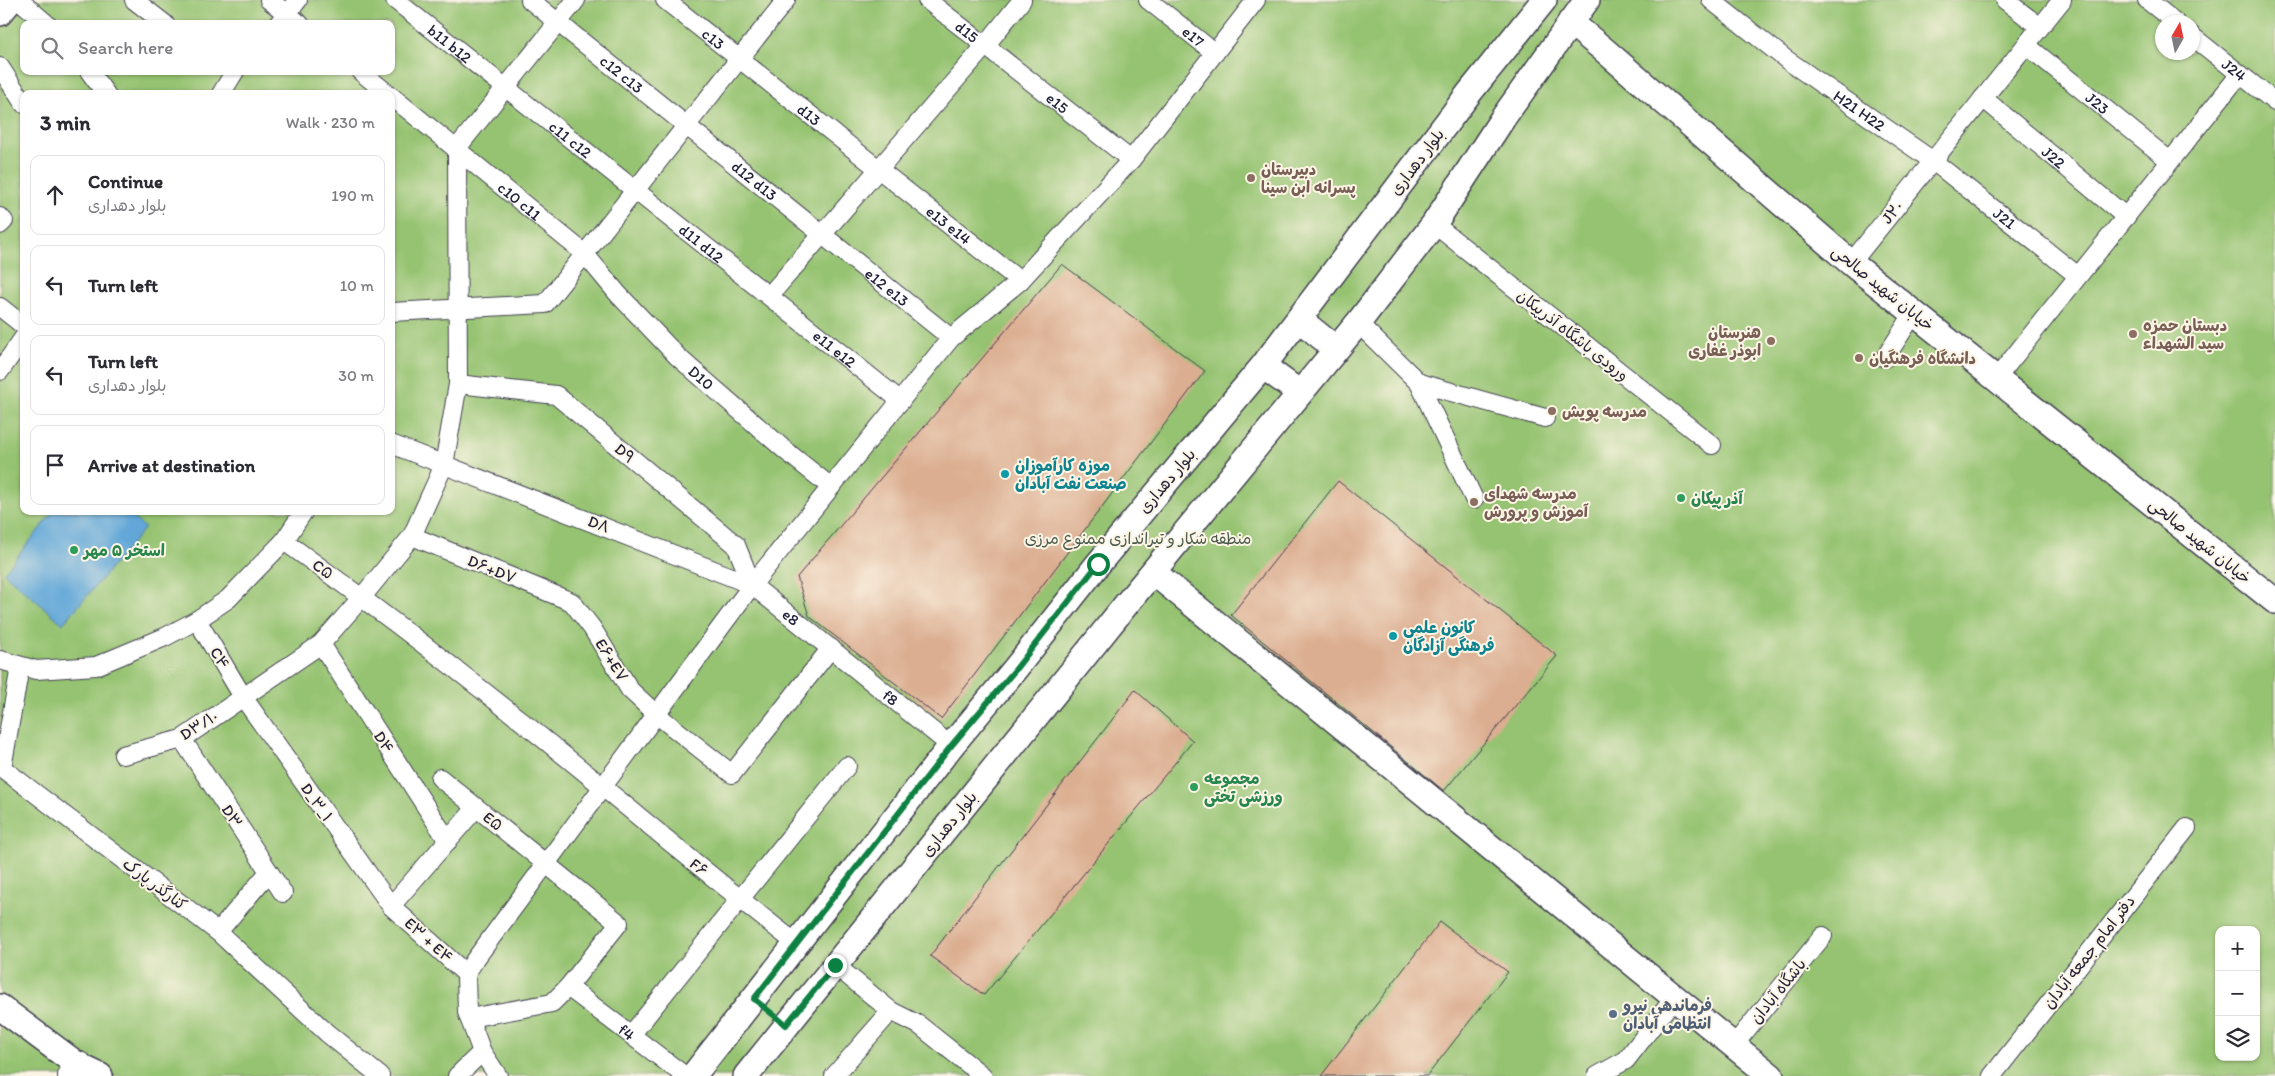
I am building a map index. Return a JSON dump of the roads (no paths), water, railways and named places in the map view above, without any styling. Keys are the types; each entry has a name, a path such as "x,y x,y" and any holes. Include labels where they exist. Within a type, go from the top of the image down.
{"main road":[{"path":"0,13 10,0"},
{"name":"بلوار دهداری","path":"693,1076 951,746 1015,670 1098,564 1263,366 1470,92 1544,0"},
{"name":"بلوار دهداری","path":"746,1076 1153,572 1358,323 1434,224 1503,118 1586,0"},
{"name":"خیابان شهید صالحی","path":"1570,22 1604,49 1851,263 2275,601"},
{"path":"1299,319 1336,350"},
{"path":"1263,366 1300,393"},
{"path":"1153,572 1771,1076"},
{"path":"754,999 786,1025"},
{"path":"0,1007 85,1074"}],"street":[{"path":"19,0 43,20"},
{"path":"134,0 160,20"},
{"path":"269,0 288,20 298,0"},
{"name":"b11 b12","path":"395,0 506,88"},
{"name":"c12 c13","path":"530,0 686,125"},
{"path":"457,148 576,0"},
{"name":"c13","path":"665,0 740,58"},
{"path":"395,312 545,304 786,0"},
{"name":"d15","path":"927,0 985,46"},
{"path":"769,296 985,46 1022,0"},
{"name":"e17","path":"1148,0 1215,53"},
{"path":"498,1076 482,1052 468,1018 466,974 474,961 752,585 951,338 1020,281 1131,160 1256,0"},
{"name":"H21 H22","path":"1712,0 1787,60 1933,161"},
{"path":"2005,0 2040,27"},
{"name":"J۲۰","path":"1851,263 2062,0"},
{"path":"2147,0 2166,15"},
{"name":"J24","path":"2200,42 2275,102"},
{"name":"J23","path":"2026,45 2170,161"},
{"name":"e15","path":"985,46 1131,160"},
{"name":"d13","path":"740,58 879,168"},
{"path":"0,67 20,98"},
{"path":"1996,379 2240,74"},
{"path":"92,75 103,90"},
{"path":"223,90 230,75"},
{"name":"c10 c11","path":"365,75 384,90"},
{"name":"c11 c12","path":"506,88 634,190"},
{"name":"J22","path":"1983,98 2126,216"},
{"name":"c10 c11","path":"395,99 584,253"},
{"name":"d12 d13","path":"686,125 822,235"},
{"name":"D۳/۱۰","path":"122,755 182,739 321,644 412,536 444,465 458,384 457,148"},
{"name":"J21","path":"1933,161 2078,276"},
{"name":"e13 e14","path":"879,168 1020,281"},
{"name":"d11 d12","path":"634,190 769,296"},
{"path":"0,217 4,221 0,225"},
{"name":"ورودی باشگاه آذرپیکان","path":"1434,224 1712,445"},
{"name":"e12 e13","path":"822,235 951,338"},
{"name":"D10","path":"584,253 618,294 678,357 786,451 831,487"},
{"name":"e11 e12","path":"769,296 901,401"},
{"path":"0,307 20,323"},
{"path":"1885,358 1914,313"},
{"path":"1358,323 1419,382 1474,499"},
{"path":"0,371 20,343"},
{"path":"1419,382 1545,418"},
{"name":"D۹","path":"458,384 556,395 736,545 752,585"},
{"name":"D۸","path":"395,446 752,585"},
{"path":"0,660 36,670 96,666 131,652 197,620 228,599 284,541 301,515"},
{"name":"D۶+D۷","path":"412,536 572,602"},
{"name":"C۵","path":"284,541 362,597 497,701 602,787"},
{"name":"e8","path":"752,585 831,648"},
{"name":"E۶+E۷","path":"572,602 592,628 630,690 656,714 732,774 831,648"},
{"name":"C۴","path":"197,620 244,696"},
{"name":"D۴","path":"321,644 448,841"},
{"name":"f8","path":"831,648 951,746"},
{"name":"کنارگذر پارک","path":"20,667 2,768 218,932 327,1033 380,1076"},
{"name":"D_۳_۱","path":"244,696 391,906"},
{"name":"D۳","path":"182,739 283,894"},
{"path":"631,1035 847,766"},
{"name":"E۵","path":"440,778 619,923 568,987"},
{"name":"F۶","path":"602,787 797,944"},
{"path":"391,906 476,808"},
{"name":"دفتر امام جمعه آبادان","path":"1992,1076 2187,828"},
{"path":"218,932 269,872"},
{"name":"E۳ + E۴","path":"391,906 466,974"},
{"name":"باشگاه آبادان","path":"1734,1045 1823,936"},
{"path":"835,965 891,1011 919,1025 983,1076"},
{"path":"468,1018 552,1002 568,987"},
{"name":"f4","path":"568,987 685,1076"},
{"path":"1597,1076 1626,1060 1675,997"},
{"path":"834,1076 891,1011"},
{"path":"456,1076 482,1052"}],"water":[{"name":"استخر ۵ مهر","path":"51,515 130,515 145,528 63,624 4,573"}],"place":[{"name":"دبیرستان پسرانه ابن سینا","path":"1251,178"},
{"name":"دبستان حمزه سید الشهداء","path":"2133,334"},
{"name":"هنرستان ابوذر غفاری","path":"1771,341"},
{"name":"دانشگاه فرهنگیان","path":"1859,358"},
{"name":"مدرسه پویش","path":"1552,411"},
{"name":"موزه کارآموزان صنعت نفت آبادان","path":"1005,474"},
{"name":"آذر پیکان","path":"1681,498"},
{"name":"مدرسه شهدای آموزش و پرورش","path":"1474,502"},
{"name":"استخر ۵ مهر","path":"74,550"},
{"name":"کانون علمی فرهنگی آزادگان","path":"1393,636"},
{"name":"مجموعه ورزشی تختی","path":"1194,787"},
{"name":"فرماندهی نیرو انتظامی آبادان","path":"1613,1014"}],"park label":[{"name":"منطقه شکار و تیراندازی ممنوع مرزی","path":"1138,538"}]}
